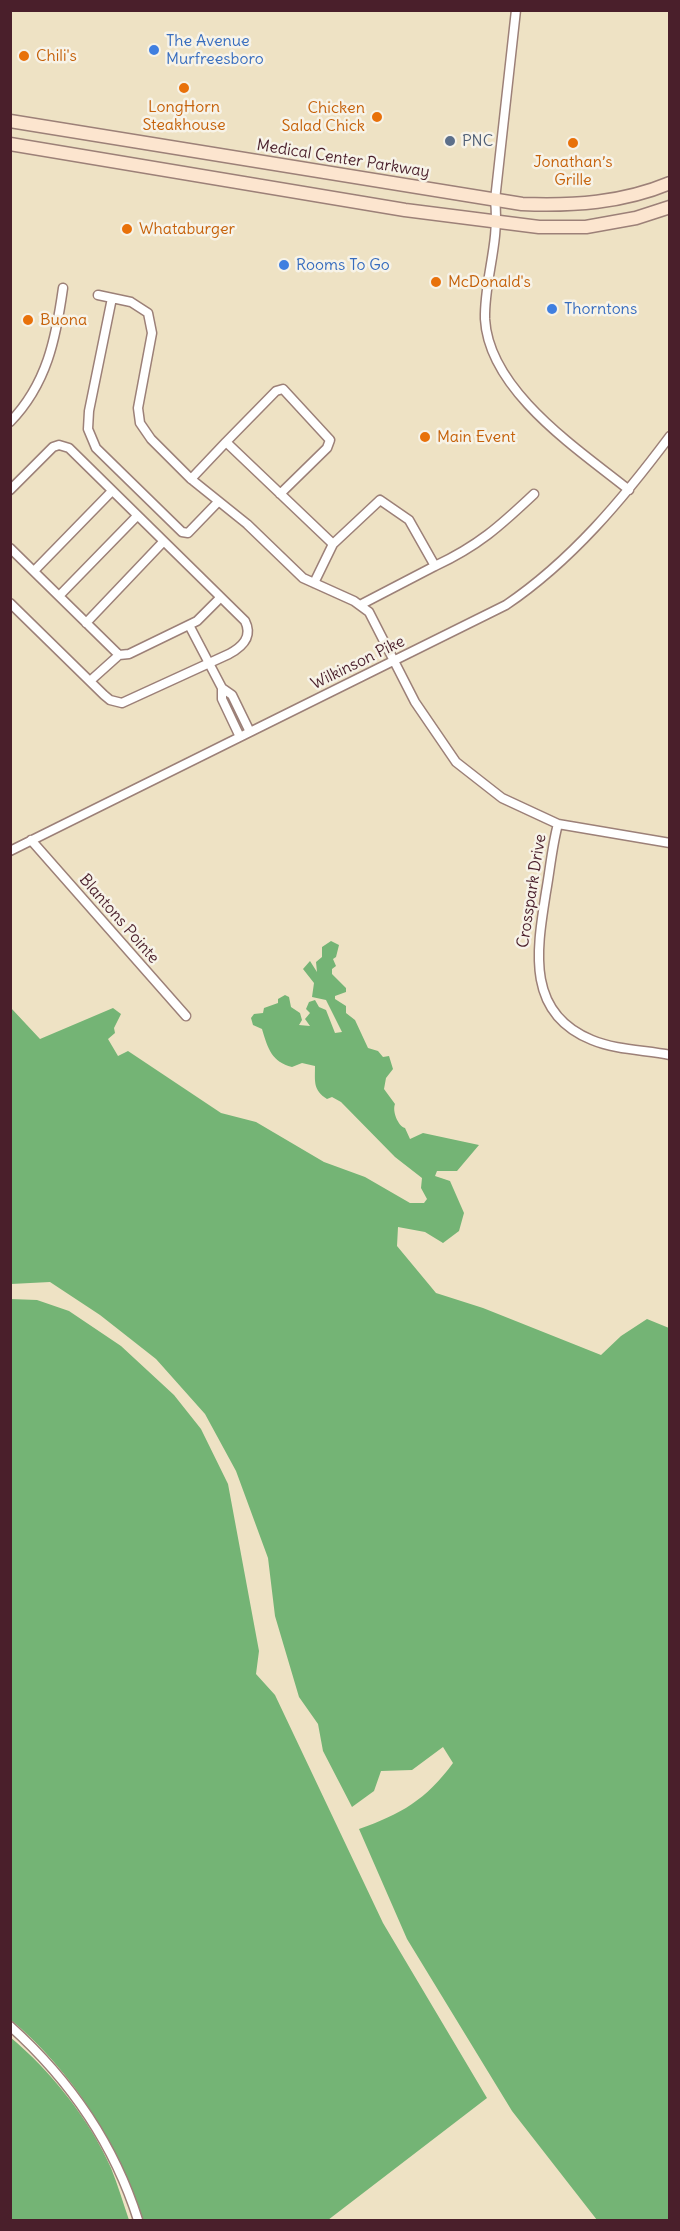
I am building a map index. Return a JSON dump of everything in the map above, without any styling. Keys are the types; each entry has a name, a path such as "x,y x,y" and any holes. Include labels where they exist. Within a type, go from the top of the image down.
{"main road":[{"name":"Medical Center Parkway","path":"10,121 495,200 552,205 595,203 650,191 669,183"},
{"path":"10,144 313,195 539,227 586,227 636,218 669,207"}],"street":[{"path":"516,10 495,200 498,222 485,320 501,366 514,389 535,411 629,489"},
{"path":"10,422 21,410 42,376 53,347 63,288"},
{"path":"98,295 130,302 148,313 152,333 138,408 140,423 152,439 217,503 247,524 303,578 360,605 369,612 428,725 456,762 502,798 558,824 669,843"},
{"path":"112,298 89,411 88,429 96,448 182,532 188,533 217,503"},
{"path":"191,479 276,391 283,389 330,440 327,448 280,494"},
{"name":"Wilkinson Pike","path":"10,851 479,620 517,597 597,525 629,489 669,436"},
{"path":"225,442 333,544"},
{"path":"10,490 53,447 59,445 69,448 245,621 248,632 244,644 237,650 122,703 110,700 10,603"},
{"path":"34,571 112,491"},
{"path":"360,605 465,552 485,539 534,494"},
{"path":"314,583 333,544 380,500 409,520 435,566"},
{"path":"59,596 137,516"},
{"path":"87,623 163,542"},
{"path":"10,548 119,655"},
{"path":"90,681 119,655 129,654 189,625 204,615 220,598"},
{"path":"189,625 222,688 232,695 250,732"},
{"path":"222,688 222,699 240,737"},
{"name":"Crosspark Drive","path":"558,824 538,947 538,974 544,992 566,1023 592,1040 669,1055"},
{"name":"Blantons Pointe","path":"31,840 186,1016"},
{"path":"10,2026 48,2064 83,2108 120,2172 138,2220"}],"green space":[{"path":"331,941 339,945 336,957 333,959 336,966 332,969 332,974 346,988 346,992 335,996 335,999 346,1006 346,1013 355,1020 368,1048 378,1051 383,1057 389,1056 393,1069 386,1078 384,1089 395,1104 396,1118 405,1128 410,1139 423,1133 479,1145 457,1171 437,1171 435,1176 450,1181 464,1213 459,1231 443,1243 425,1232 398,1227 397,1246 436,1293 483,1308 601,1355 621,1336 647,1319 669,1328 669,2220 597,2220 512,2111 407,1939 359,1829 388,1818 412,1804 433,1787 453,1763 443,1747 412,1770 381,1771 374,1791 352,1807 323,1751 318,1724 299,1697 275,1616 268,1558 236,1471 205,1414 156,1359 100,1315 50,1282 11,1284 11,1008 40,1039 113,1008 121,1014 114,1028 115,1033 108,1039 118,1056 128,1051 221,1113 256,1122 324,1162 365,1177 410,1203 424,1203 427,1199 421,1188 422,1178 395,1157 341,1102 332,1097 327,1099 319,1092 316,1085 315,1066 302,1063 292,1067 280,1062 272,1054 262,1029 253,1025 251,1018 254,1014 263,1013 264,1008 278,1003 278,999 285,995 289,997 291,1007 300,1013 302,1020 299,1025 310,1026 305,1019 310,1013 306,1009 309,1002 315,1000 319,1007 326,1010 335,1033 342,1032 326,1000 312,997 314,983 303,969 310,961 317,972 316,962 322,957 322,947"},
{"path":"10,1299 37,1300 69,1311 121,1346 174,1395 201,1429 228,1484 259,1651 256,1674 275,1695 383,1923 487,2098 328,2220 143,2220 121,2165 91,2111 54,2062 11,2020"},
{"path":"10,2037 40,2065 81,2114 111,2168 129,2220 11,2220"}],"place":[{"name":"The Avenue Murfreesboro","path":"154,50"},
{"name":"Chili's","path":"24,56"},
{"name":"LongHorn Steakhouse","path":"184,88"},
{"name":"Chicken Salad Chick","path":"377,117"},
{"name":"PNC","path":"450,141"},
{"name":"Jonathan’s Grille","path":"573,143"},
{"name":"Whataburger","path":"127,229"},
{"name":"Rooms To Go","path":"284,265"},
{"name":"McDonald's","path":"436,282"},
{"name":"Thorntons","path":"552,309"},
{"name":"Buona","path":"28,320"},
{"name":"Main Event","path":"425,437"}]}
